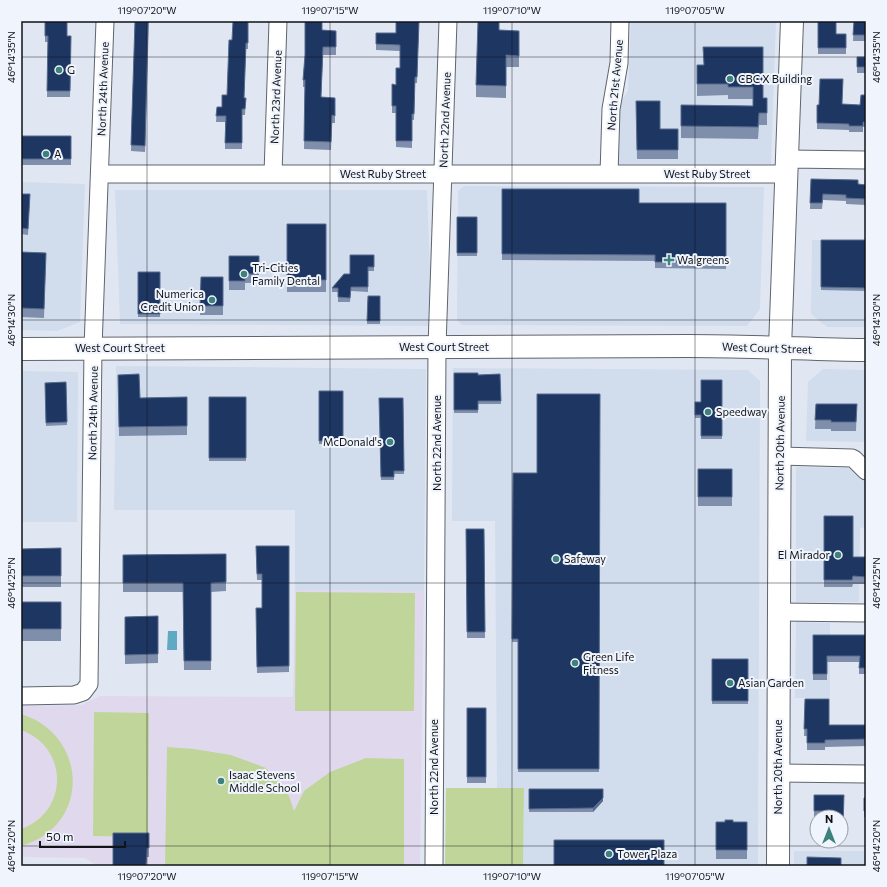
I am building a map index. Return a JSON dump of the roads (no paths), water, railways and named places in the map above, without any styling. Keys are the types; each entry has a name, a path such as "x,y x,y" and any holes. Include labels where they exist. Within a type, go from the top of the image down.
{"main road":[{"name":"North 20th Avenue","path":"778,866 780,348 792,21"},
{"name":"West Court Street","path":"21,349 757,346 866,350"}],"street":[{"name":"North 24th Avenue","path":"21,696 69,696 83,692 89,684 90,677 94,348 105,21"},
{"name":"North 23rd Avenue","path":"273,174 278,21"},
{"name":"North 22nd Avenue","path":"434,866 438,347 448,21"},
{"name":"North 21st Avenue","path":"609,174 611,109 619,63 620,21"},
{"name":"West Ruby Street","path":"100,174 609,174 787,166 866,160"},
{"path":"780,456 852,458 866,471"},
{"path":"779,612 866,613"},
{"path":"778,773 866,774"}],"water":[{"path":"168,631 177,631 177,650 167,650"}],"place":[{"name":"G","path":"59,70"},
{"name":"CBC X Building","path":"730,79"},
{"name":"A","path":"46,154"},
{"name":"Walgreens","path":"669,260"},
{"name":"Tri-Cities Family Dental","path":"244,274"},
{"name":"Numerica Credit Union","path":"212,300"},
{"name":"Speedway","path":"708,412"},
{"name":"McDonald's","path":"390,442"},
{"name":"El Mirador","path":"838,555"},
{"name":"Safeway","path":"556,559"},
{"name":"Green Life Fitness","path":"575,663"},
{"name":"Asian Garden","path":"730,683"},
{"name":"Isaac Stevens Middle School","path":"221,781"},
{"name":"Tower Plaza","path":"609,854"}]}
